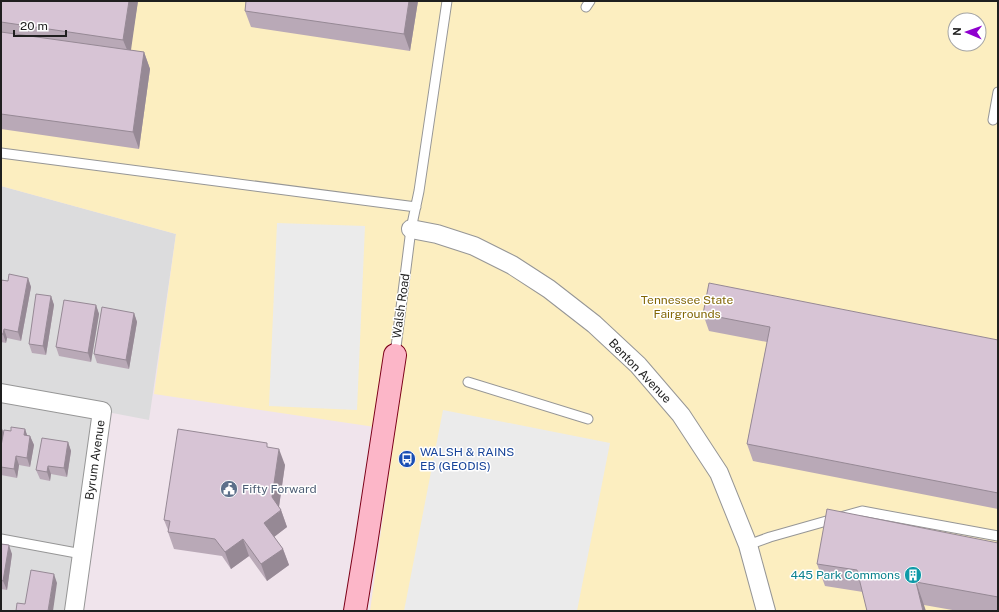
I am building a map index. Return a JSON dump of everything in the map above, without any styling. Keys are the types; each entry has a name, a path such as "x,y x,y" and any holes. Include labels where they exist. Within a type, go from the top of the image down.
{"main road":[{"name":"Walsh Road","path":"355,611 394,355"}],"street":[{"name":"Benton Avenue","path":"411,230 437,234 474,246 512,265 549,289 594,324 638,365 681,415 719,474 748,545 766,611"},
{"name":"Byrum Avenue","path":"1,393 102,411 74,611"}],"lane":[{"name":"Walsh Road","path":"394,355 411,230 416,207 447,1"},
{"path":"993,120 998,92"},
{"path":"1,153 416,207"},
{"path":"468,382 588,419"},
{"path":"748,545 770,537 862,512 998,536"},
{"path":"1,539 82,554"}],"shaded area":[{"path":"1,186 176,234 149,420 102,411 74,611 1,611"},
{"path":"277,223 365,226 357,410 269,406"},
{"path":"443,410 610,443 577,611 404,611"}],"green space":[{"name":"Tennessee State Fairgrounds","path":"1,1 998,1 998,611 370,611 395,430 154,394 176,234 1,186"}],"building":[{"path":"1,1 129,1 123,40 1,22"},
{"path":"246,1 409,1 404,34 245,11"},
{"path":"1,32 144,52 133,132 1,114"},
{"path":"9,274 28,278 18,332 4,329 3,334 1,334 1,280 8,281"},
{"path":"709,283 998,340 998,493 747,444 770,327 703,314"},
{"path":"36,294 51,296 43,346 29,344"},
{"path":"64,300 96,305 88,353 56,347"},
{"path":"102,307 134,313 126,360 94,354"},
{"path":"11,427 25,429 24,435 30,436 27,458 16,456 14,469 1,467 1,446 4,430 11,431"},
{"name":"Fifty Forward","path":"178,429 267,443 267,447 279,449 272,497 281,510 264,523 283,549 261,564 243,539 225,552 215,539 168,532 170,521 164,520"},
{"path":"42,438 68,442 64,468 48,466 47,472 36,470"},
{"name":"445 Park Commons","path":"827,509 998,543 998,597 916,582 923,611 867,611 857,570 817,564"},
{"path":"1,544 9,545 3,581 1,580"},
{"path":"31,570 54,574 48,611 16,611 17,603 25,604"}],"place":[{"name":"WALSH & RAINS EB (GEODIS)","path":"407,459"},
{"name":"Fifty Forward","path":"229,489"},
{"name":"445 Park Commons","path":"913,575"}]}
